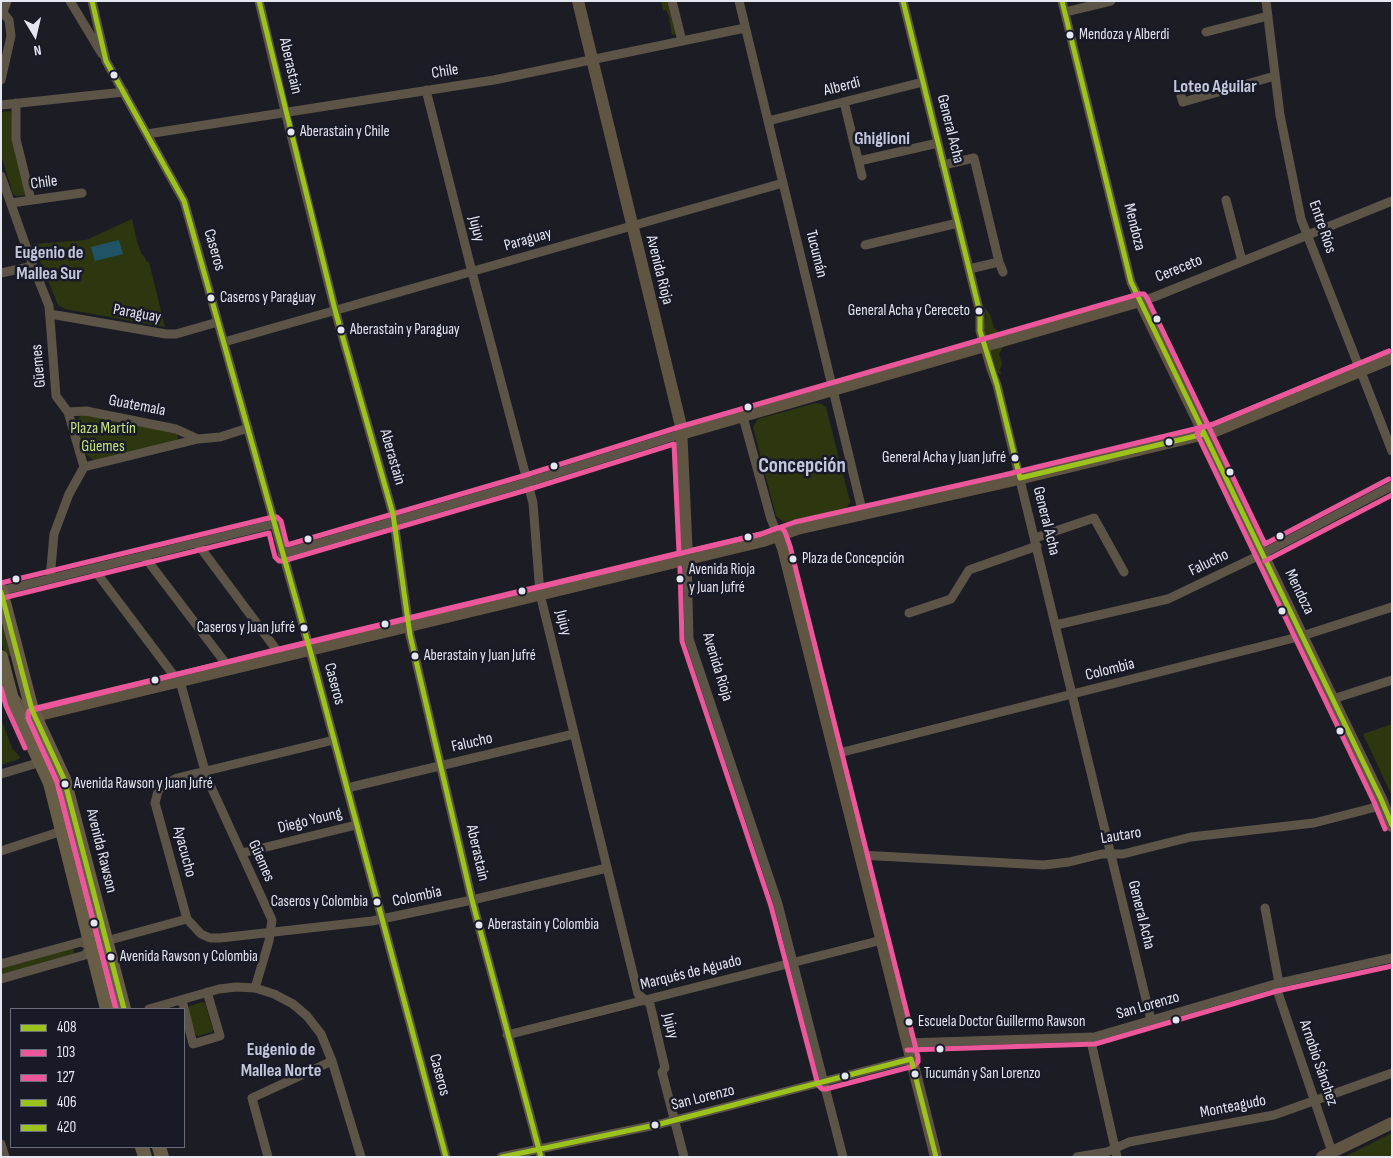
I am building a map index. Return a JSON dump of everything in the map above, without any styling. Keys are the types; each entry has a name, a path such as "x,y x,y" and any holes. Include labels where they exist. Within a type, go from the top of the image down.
{"main road":[{"name":"Avenida Rioja","path":"578,1 681,426 687,559"},
{"name":"Cereceto","path":"681,434 1140,301"},
{"name":"Mendoza","path":"1140,301 1384,805 1392,826"},
{"path":"11,695 20,706 35,716 763,541 796,529 1213,432 1392,358"},
{"path":"778,535 783,548 936,1157"},
{"name":"Avenida Rawson","path":"1,591 35,716 60,767 124,1008"},
{"name":"Avenida Rawson","path":"2,665 21,722 50,783 107,1008"},
{"path":"1327,1154 1392,1123"}],"street":[{"path":"1,80 11,36 9,20 2,11 7,1"},
{"name":"Caseros","path":"70,1 124,92 184,201 310,650 446,1157"},
{"name":"Caseros","path":"92,1 106,61"},
{"name":"Aberastain","path":"259,1 335,310 394,521 408,626 472,900 539,1153"},
{"path":"672,1 682,41"},
{"name":"Tucumán","path":"738,1 863,514"},
{"name":"General Acha","path":"903,1 979,310 980,331 997,385 1036,542 1151,1020"},
{"name":"Mendoza","path":"1062,1 1131,282 1140,301"},
{"path":"1065,12 1111,1"},
{"name":"Entre Ríos","path":"1266,1 1280,116 1301,219 1392,450"},
{"path":"1206,32 1268,16"},
{"name":"Chile","path":"147,134 285,111 494,80 745,28"},
{"path":"1181,96 1183,102 1275,76"},
{"name":"Alberdi","path":"768,121 923,82"},
{"name":"Jujuy","path":"426,90 533,503 540,594 638,994 650,1004 665,1068 662,1072 684,1157"},
{"path":"1,105 124,92"},
{"path":"844,102 862,176"},
{"path":"16,103 16,139 31,200"},
{"path":"859,161 938,142"},
{"path":"943,166 974,158 1003,272"},
{"name":"Güemes","path":"1,176 49,306 56,396 68,412 84,467"},
{"name":"Paraguay","path":"224,342 783,183"},
{"name":"Chile","path":"10,203 82,193"},
{"path":"1226,200 1242,261"},
{"name":"Cereceto","path":"1140,301 1392,200"},
{"path":"865,245 958,223"},
{"path":"969,269 999,262"},
{"path":"1,273 33,266"},
{"name":"Paraguay","path":"50,314 166,334 176,334 218,322"},
{"name":"Guatemala","path":"68,412 86,411 167,427 198,439"},
{"path":"743,417 771,519 778,535"},
{"path":"50,579 54,534 69,494 84,467 248,428"},
{"name":"Cereceto","path":"282,554 528,482 681,434"},
{"name":"Falucho","path":"1056,625 1168,599 1262,554 1392,486"},
{"path":"909,613 951,599 969,570 1094,518 1124,572"},
{"path":"1,591 274,524"},
{"path":"197,543 281,656"},
{"path":"144,556 230,669"},
{"name":"Avenida Rioja","path":"687,559 689,639 778,904 843,1157"},
{"name":"Güemes","path":"94,568 178,681 205,771 272,920 269,941 255,988"},
{"name":"Colombia","path":"835,754 1302,636 1392,607"},
{"path":"2,665 20,663"},
{"path":"1333,699 1392,680"},
{"name":"Falucho","path":"346,788 574,734"},
{"path":"205,771 334,740"},
{"path":"1,774 41,762"},
{"name":"Ayacucho","path":"187,919 155,803 156,793 163,785 174,779 205,771"},
{"name":"Lautaro","path":"860,856 1044,865 1069,862 1102,854 1124,854 1191,837 1314,822 1384,805"},
{"path":"1,851 62,831 67,821 74,815"},
{"name":"Diego Young","path":"242,853 356,825"},
{"name":"Colombia","path":"187,919 201,934 210,938 381,919 607,868"},
{"name":"Arnobio Sánchez","path":"1265,908 1277,984 1314,1101 1327,1154"},
{"path":"1,964 81,942 91,946 187,919"},
{"name":"Marqués de Aguado","path":"507,1035 882,940"},
{"path":"1,979 85,956 91,946"},
{"name":"San Lorenzo","path":"907,1044 1090,1037 1277,984 1392,958"},
{"path":"153,1008 208,992 230,988 255,988 282,997 302,1011 321,1034 332,1061 361,1157"},
{"path":"185,1012 193,1044 220,1036 208,992"},
{"path":"182,1000 184,1008"},
{"path":"1090,1037 1116,1152"},
{"name":"San Lorenzo","path":"501,1157 539,1153 911,1060"},
{"path":"268,1157 252,1098 332,1061"},
{"name":"Monteagudo","path":"1077,1157 1116,1152 1129,1142 1274,1115 1392,1073"},
{"path":"1,1144 5,1157"}],"green space":[{"path":"661,1 669,1 677,34 672,35 669,16 666,10 663,11"},
{"path":"11,111 25,194 16,196 13,194 1,155 1,112"},
{"path":"132,219 142,255 149,262 165,327 65,309 58,305 33,244 86,240"},
{"path":"984,307 990,314 994,328 1004,335 987,340 983,326 986,317"},
{"path":"1004,345 999,354 1002,364 1000,369 1001,375 993,369 989,351"},
{"path":"816,403 826,407 850,502 846,509 784,522 776,516 753,427 758,419"},
{"name":"Plaza Martín Güemes","path":"85,414 177,433 178,438 177,440 95,461 85,454 77,429 77,420"},
{"path":"1,609 11,655 9,656 5,655 1,639"},
{"path":"1,719 12,748 20,757 1,765"},
{"path":"1392,724 1392,796 1363,734"},
{"path":"71,824 97,930 84,895 67,829"},
{"path":"72,948 74,955 1,975 1,968"},
{"path":"202,1002 205,1003 213,1030 198,1036 195,1034 188,1009 189,1006"},
{"path":"1392,1133 1392,1157 1344,1157"}],"water":[{"path":"119,240 123,254 95,261 91,247"}],"transit line":[{"name":"406","path":"92,1 106,61 184,201 310,650 446,1157"},
{"name":"406","path":"259,1 335,310 393,514 410,635 472,900 541,1157"},
{"name":"408","path":"903,1 980,313 980,331 997,385 1020,478"},
{"name":"408","path":"1062,1 1131,282 1392,825"},
{"name":"127","path":"1,583 273,517 277,517 281,521 287,545 526,475 679,427 1139,294 1144,294 1147,298 1265,544 1389,479"},
{"name":"103","path":"1385,829 1374,802 1197,434 1201,427 1211,425 1389,351"},
{"name":"127","path":"116,1008 57,782 28,718 28,713 32,709 761,534 795,522 1004,475 1211,425 1389,351"},
{"name":"408","path":"1020,478 1204,434"},
{"name":"103","path":"3,598 269,533 275,557 279,561 283,561 530,489 674,444 679,553 29,711 28,718 57,782 116,1008"},
{"name":"103","path":"1265,561 1392,495"},
{"name":"103","path":"680,568 682,641 771,906 818,1085 822,1089 826,1089 914,1066 918,1062 918,1057 785,532 782,528 777,528 761,534 693,550"},
{"name":"420","path":"1,592 32,710 64,779 124,1008"},
{"name":"103","path":"1,688 6,706 25,748"},
{"name":"103","path":"907,1050 1095,1044 1277,991 1392,966"},
{"name":"406","path":"502,1157 660,1124 911,1059 936,1157"}],"place":[{"name":"Mendoza y Alberdi","path":"1070,35"},
{"name":"Aberastain y Chile","path":"291,132"},
{"name":"Caseros y Paraguay","path":"211,298"},
{"name":"General Acha y Cereceto","path":"979,311"},
{"name":"Aberastain y Paraguay","path":"341,330"},
{"name":"General Acha y Juan Jufré","path":"1015,458"},
{"name":"Plaza de Concepción","path":"793,559"},
{"name":"Avenida Rioja y Juan Jufré","path":"680,579"},
{"name":"Caseros y Juan Jufré","path":"304,628"},
{"name":"Aberastain y Juan Jufré","path":"415,656"},
{"name":"Avenida Rawson y Juan Jufré","path":"65,784"},
{"name":"Caseros y Colombia","path":"377,902"},
{"name":"Aberastain y Colombia","path":"479,925"},
{"name":"Avenida Rawson y Colombia","path":"111,957"},
{"name":"Escuela Doctor Guillermo Rawson","path":"909,1022"},
{"name":"Tucumán y San Lorenzo","path":"915,1074"}],"district":[{"name":"Loteo Aguilar","path":"1215,87"},
{"name":"Ghiglioni","path":"882,139"},
{"name":"Eugenio de Mallea Sur","path":"49,263"},
{"name":"Concepción","path":"802,467"},
{"name":"Eugenio de Mallea Norte","path":"281,1060"}]}
